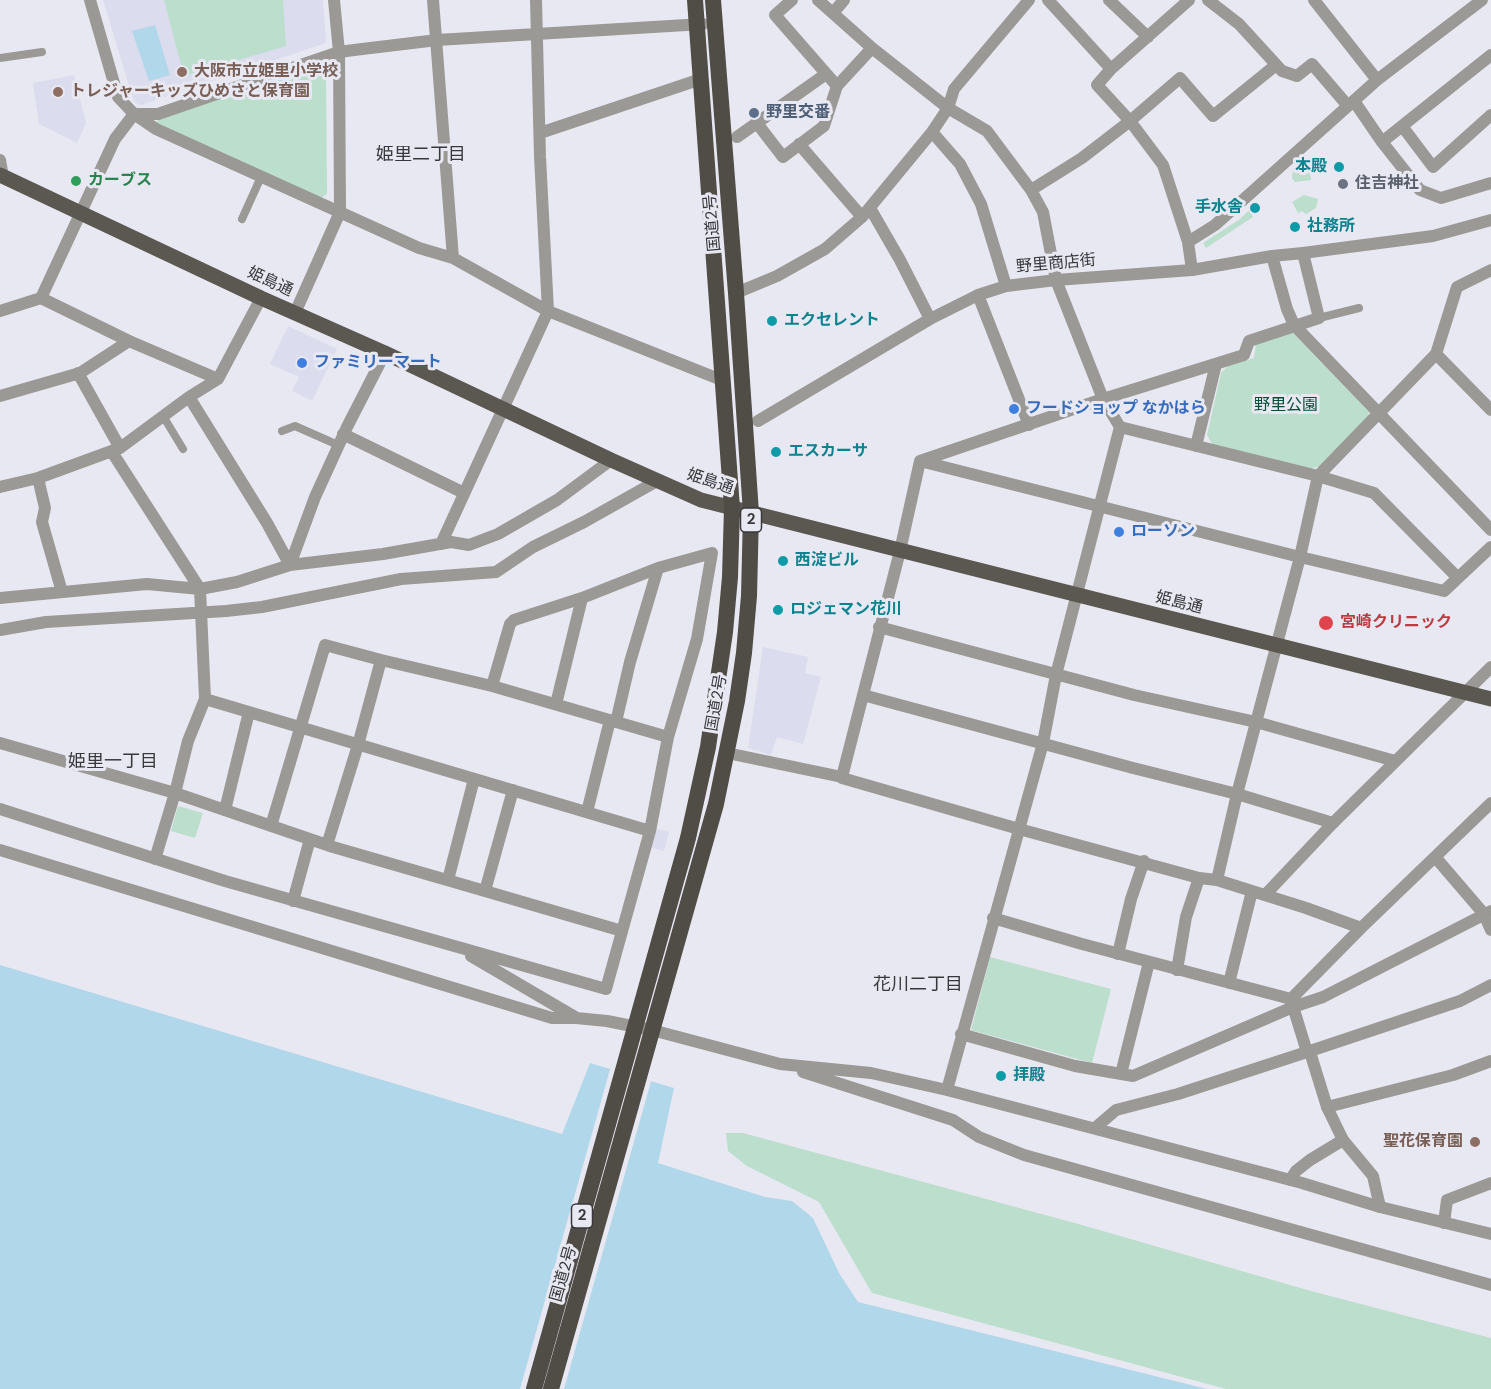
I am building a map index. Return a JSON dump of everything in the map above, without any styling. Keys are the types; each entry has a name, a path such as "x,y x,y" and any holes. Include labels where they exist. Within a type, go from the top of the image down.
{"highway":[{"name":"国道2号","path":"550,1389 641,1037 688,838 708,747 725,632 730,577 732,508 695,0"},
{"name":"国道2号","path":"534,1389 641,1037 716,804 744,653 749,596 751,513 713,0"}],"main road":[{"name":"姫島通","path":"1,176 701,500 1491,699"}],"street":[{"path":"90,0 118,97 134,114 156,129 419,248 453,258 548,311 724,381"},
{"path":"295,313 340,212 339,52 334,0"},
{"path":"433,0 453,258"},
{"path":"441,544 505,409 548,311 536,0"},
{"path":"792,0 775,15 837,86"},
{"path":"818,0 872,48 948,108 987,131 1031,190 1043,212 1056,280 1103,399 1120,427 1318,476 1374,493 1458,578"},
{"path":"832,13 844,0"},
{"path":"736,292 777,276 825,249 866,213 932,132 948,108 954,89 1029,0"},
{"path":"1048,0 1111,69"},
{"path":"1109,0 1148,37"},
{"path":"1190,0 1111,69 1097,85 1130,121 1163,165 1188,242 1192,270"},
{"path":"1208,0 1239,24 1282,71 1297,76 1312,64 1351,104 1420,190 1441,198 1491,183"},
{"path":"1314,0 1377,80"},
{"path":"1188,242 1215,225 1377,80 1482,0"},
{"path":"134,114 158,114 339,52 437,40 715,23"},
{"path":"756,122 783,157 824,126 837,86 872,48"},
{"path":"1382,142 1491,55"},
{"path":"1031,190 1082,158 1180,78 1213,116 1276,65"},
{"path":"737,137 826,74"},
{"path":"540,133 701,79"},
{"path":"41,298 115,139 134,114"},
{"path":"1402,126 1433,167 1491,115"},
{"path":"932,132 960,164 981,204 1006,286"},
{"path":"799,144 866,213 900,260 930,319"},
{"path":"0,160 1,176"},
{"path":"920,461 1103,399 1244,355 1249,341 1319,318 1303,253 1433,236 1491,220"},
{"name":"野里商店街","path":"758,421 930,319 978,295 1006,286 1192,270 1303,253"},
{"path":"1272,256 1287,309 1294,325 1491,530"},
{"path":"1217,880 1237,794 1300,557 1318,476 1436,354 1457,287 1491,270"},
{"path":"978,295 1029,425"},
{"path":"0,311 41,298 129,342 218,380"},
{"path":"0,487 38,478 116,450 189,397 218,380 261,298"},
{"path":"0,396 78,373 129,342"},
{"path":"290,565 315,497 385,353"},
{"path":"1436,354 1491,410"},
{"path":"1196,446 1216,364"},
{"path":"78,373 116,450 200,589 205,699 188,741 155,859"},
{"path":"189,397 267,523 290,565"},
{"path":"947,1090 1043,743 1056,675 1120,427"},
{"path":"341,440 464,493"},
{"path":"0,598 147,584 200,589 237,582 290,565 382,555 451,542 469,545 498,534 557,500 611,460"},
{"path":"920,461 1444,591 1491,547"},
{"path":"842,777 900,551 920,461"},
{"path":"38,478 45,507 42,522 62,592"},
{"path":"0,630 46,622 125,616 200,614 262,607 401,579 496,572 533,547 584,522 657,481"},
{"path":"0,809 293,901 606,989 650,831 668,737 697,639 712,553 658,568 582,598 514,620 510,624 492,686"},
{"path":"587,812 658,568"},
{"path":"556,704 582,598"},
{"path":"879,627 1134,695 1256,722 1395,761"},
{"path":"271,826 325,645 492,686 668,737"},
{"path":"327,844 358,746 381,660"},
{"path":"1265,895 1333,823 1491,667"},
{"path":"862,695 1237,794 1333,823"},
{"path":"205,699 650,831"},
{"path":"225,810 249,712"},
{"path":"0,743 175,793 310,839 622,931"},
{"path":"727,753 842,777 1019,829 1144,861 1199,878 1217,880 1361,928"},
{"path":"448,880 474,779"},
{"path":"485,891 513,790"},
{"path":"1292,1003 1361,928 1491,803"},
{"path":"293,901 310,839"},
{"path":"0,850 552,1018 576,1018"},
{"path":"1436,858 1487,913 1491,930"},
{"path":"1118,954 1131,899 1144,861"},
{"path":"1177,970 1186,917 1199,878"},
{"path":"1228,983 1252,891"},
{"path":"961,1034 1075,1066 1133,1076 1292,1003 1323,997 1487,913"},
{"path":"993,918 1292,1003"},
{"path":"459,948 544,1001 576,1018 641,1037 780,1064 871,1073 947,1090 1290,1180 1380,1207 1491,1234"},
{"path":"1120,1074 1149,962"},
{"path":"1095,1128 1116,1110 1178,1094 1309,1052 1460,1001 1491,985"},
{"path":"1292,1003 1327,1107 1343,1140 1373,1176 1380,1207"},
{"path":"1327,1107 1453,1075 1491,1061"},
{"path":"780,1064 953,1120 979,1137 1024,1155 1491,1285"},
{"path":"1290,1180 1296,1171 1310,1160 1343,1140"},
{"path":"1444,1223 1447,1200 1491,1183"}],"lane":[{"path":"0,58 42,52"},
{"path":"242,219 261,177"},
{"path":"1319,318 1359,308"},
{"path":"163,416 183,449"},
{"path":"282,431 295,426 341,440"}],"shaded area":[{"name":"大阪市立姫里小学校","path":"103,0 323,0 326,43 141,105 134,102"},
{"path":"74,75 86,123 77,143 39,124 33,83"},
{"path":"288,326 337,349 312,401 292,391 299,377 270,364"},
{"path":"763,647 808,657 805,673 821,677 803,744 777,737 771,755 748,748"},
{"path":"653,828 669,832 664,851 649,847"}],"green space":[{"path":"164,0 283,0 286,46 184,76"},
{"path":"318,66 326,71 327,194 321,198 157,123 158,117"},
{"path":"1308,160 1311,180 1295,182 1292,178 1293,171"},
{"path":"1304,195 1318,199 1316,208 1306,214 1302,211 1298,213 1292,202"},
{"path":"1249,210 1253,217 1206,248 1203,243 1240,219"},
{"name":"野里公園","path":"1283,331 1293,333 1369,412 1368,420 1320,466 1311,469 1212,444 1207,435 1221,373 1228,366 1254,358 1256,344"},
{"path":"178,806 203,813 195,838 171,831"},
{"path":"990,957 1111,989 1092,1063 971,1030"},
{"path":"726,1133 743,1133 1082,1225 1311,1291 1491,1338 1491,1389 1226,1389 872,1293 819,1202 747,1166 728,1151"}],"water":[{"path":"155,25 170,75 149,81 132,31"},
{"path":"0,965 562,1134 590,1063 674,1088 658,1163 765,1197 792,1201 813,1218 839,1273 858,1302 1207,1389 0,1389"}],"pier":[{"path":"611,1066 652,1078 564,1389 520,1389"}],"place":[{"name":"大阪市立姫里小学校","path":"182,72"},
{"name":"トレジャーキッズひめさと保育園","path":"58,92"},
{"name":"野里交番","path":"754,113"},
{"name":"本殿","path":"1339,167"},
{"name":"カーブス","path":"76,181"},
{"name":"住吉神社","path":"1343,184"},
{"name":"手水舎","path":"1255,208"},
{"name":"社務所","path":"1295,227"},
{"name":"エクセレント","path":"772,321"},
{"name":"ファミリーマート","path":"302,363"},
{"name":"フードショップ なかはら","path":"1014,409"},
{"name":"エスカーサ","path":"776,452"},
{"name":"ローソン","path":"1119,532"},
{"name":"西淀ビル","path":"783,561"},
{"name":"ロジェマン花川","path":"778,610"},
{"name":"宮崎クリニック","path":"1326,623"},
{"name":"拝殿","path":"1001,1076"},
{"name":"聖花保育園","path":"1475,1142"}],"district":[{"name":"姫里二丁目","path":"421,155"},
{"name":"姫里一丁目","path":"113,762"},
{"name":"花川二丁目","path":"918,985"}]}
